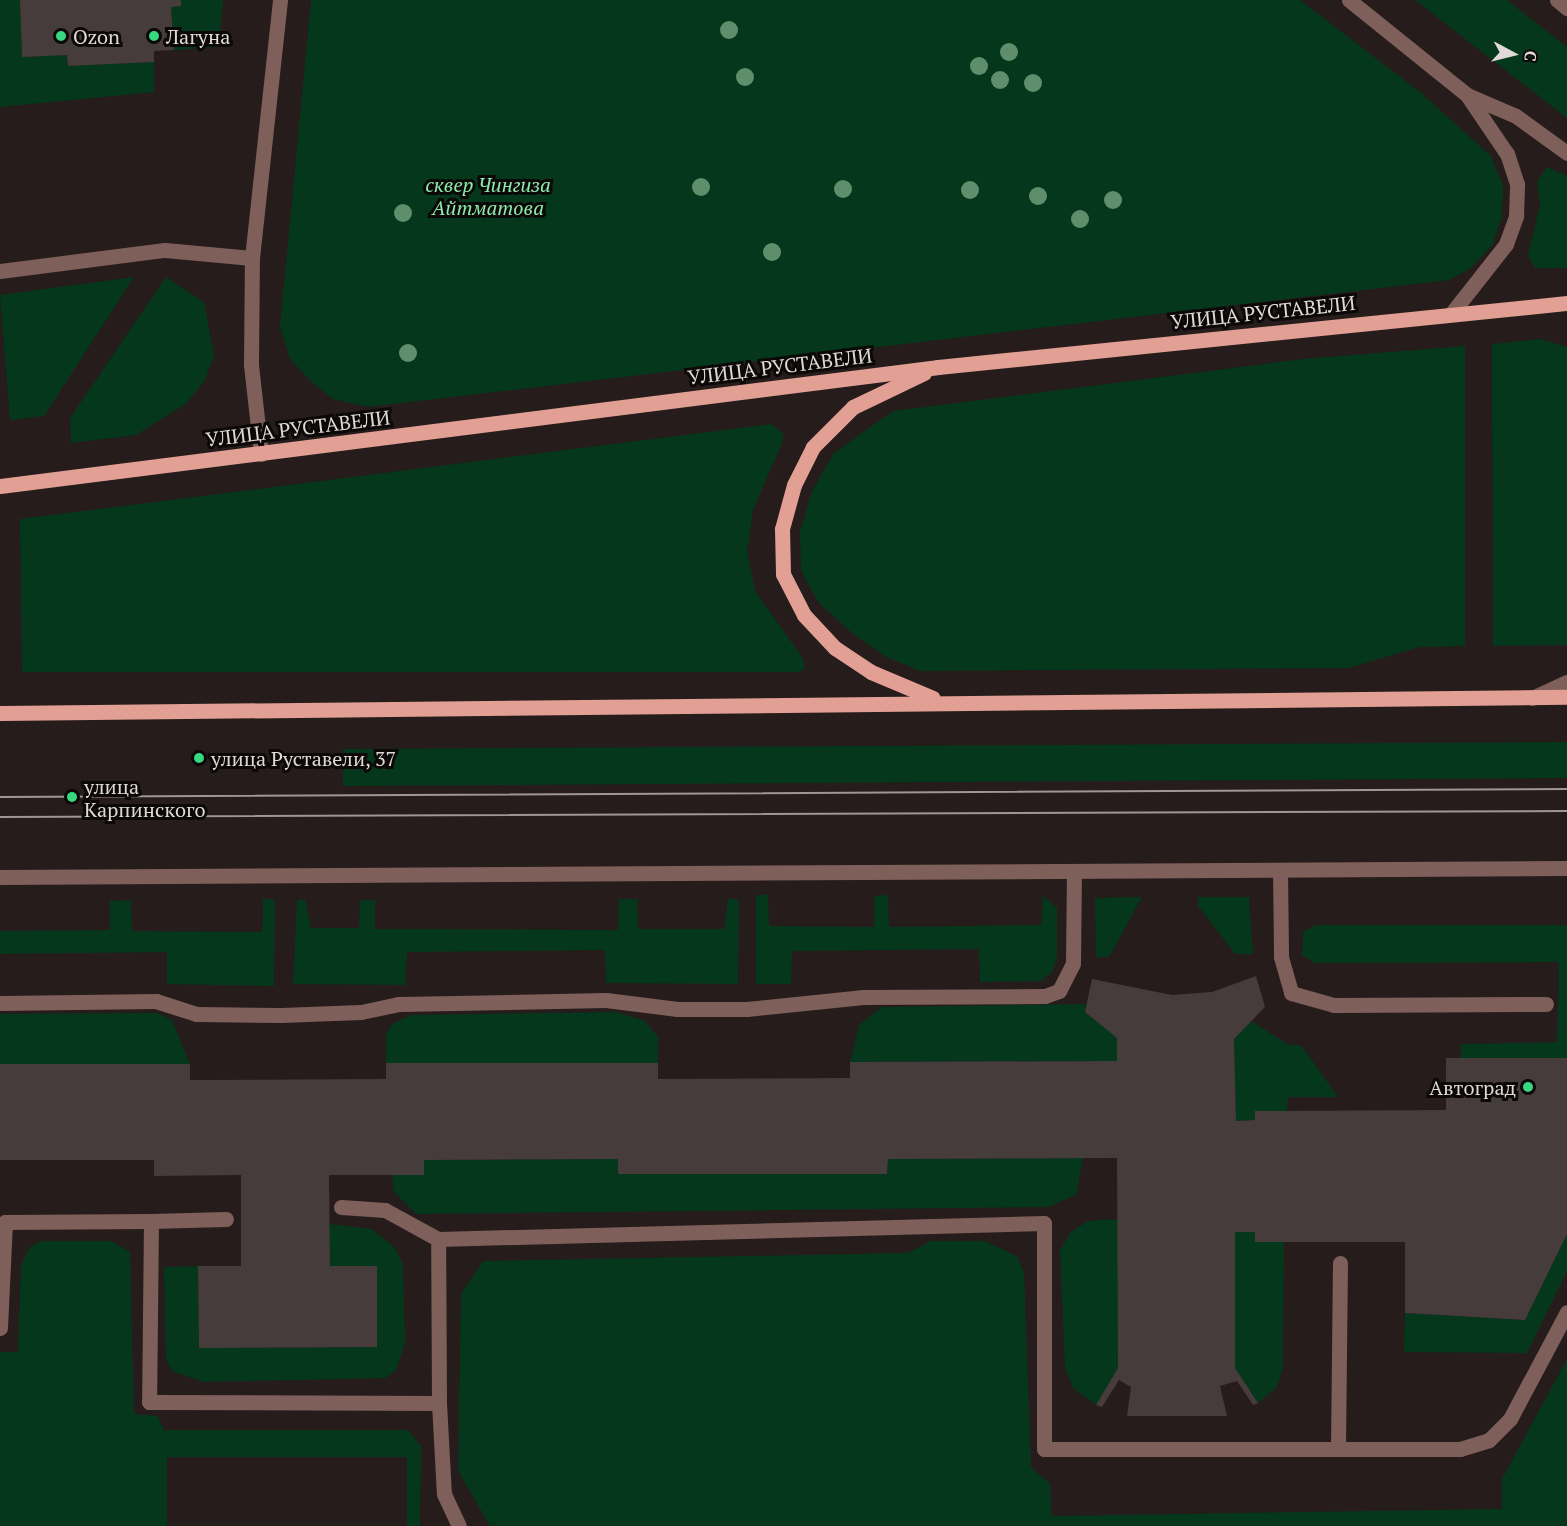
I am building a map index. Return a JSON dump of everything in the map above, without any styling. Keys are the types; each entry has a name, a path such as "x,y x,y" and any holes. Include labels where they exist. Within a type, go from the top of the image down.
{"main road":[{"name":"УЛИЦА РУСТАВЕЛИ","path":"0,486 938,367 1565,304"},
{"path":"938,367 853,407 813,447 794,485 782,529 783,574 804,615 835,648 871,672 941,702"},
{"path":"0,713 1567,697"}],"street":[{"path":"261,454 250,365 252,258 280,0"},
{"path":"1348,0 1467,95 1516,116 1567,153"},
{"path":"1557,0 1567,8"},
{"path":"1451,314 1506,244 1516,216 1517,184 1507,154 1467,95"},
{"path":"0,271 165,250 252,258"},
{"path":"1532,698 1567,682"},
{"path":"0,877 1567,868"},
{"path":"1280,870 1281,957 1291,993 1334,1005 1546,1004"},
{"path":"0,1003 156,1001 196,1014 281,1015 361,1012 399,1004 606,1000 677,1009 736,1009 863,998 1045,996 1059,991 1073,964 1074,871"},
{"path":"341,1207 385,1210 438,1239 1044,1223 1044,1449 1460,1449 1490,1440 1510,1419 1567,1312"},
{"path":"0,1328 5,1222 226,1220"},
{"path":"151,1221 149,1402 439,1403"},
{"path":"438,1239 439,1403 444,1494 459,1526"},
{"path":"1338,1449 1340,1263"}],"green space":[{"path":"0,0 20,0 22,57 67,55 68,66 154,62 154,92 0,107"},
{"path":"181,0 223,0 219,47 174,50 171,7 181,6"},
{"name":"сквер Чингиза Айтматова","path":"311,0 1300,0 1420,92 1491,156 1503,185 1502,216 1493,244 1471,268 1449,280 367,407 333,399 310,381 290,359 280,327"},
{"path":"1415,0 1507,0 1567,47 1567,118"},
{"path":"1547,167 1567,176 1567,268 1535,268 1528,256 1540,204 1537,182"},
{"path":"134,277 44,416 10,420 0,295"},
{"path":"166,277 204,302 214,355 205,380 187,403 136,435 71,443 70,418"},
{"path":"1540,339 1567,347 1567,645 1493,646 1492,344"},
{"path":"1465,346 1465,646 1420,647 1348,668 920,671 886,657 852,633 819,603 801,571 800,532 812,491 834,453 893,411 1303,359"},
{"path":"772,424 783,434 782,443 753,510 747,552 755,591 804,660 804,670 798,672 22,672 20,519"},
{"path":"1567,742 1567,778 343,786 343,749"},
{"path":"756,895 768,895 769,926 874,927 874,896 888,895 889,927 1041,925 1043,895 1057,908 1057,956 1053,971 1041,981 980,982 979,949 792,951 791,984 756,984"},
{"path":"1142,897 1109,957 1096,957 1095,898"},
{"path":"1198,897 1249,897 1253,954 1235,954 1198,906"},
{"path":"263,899 275,899 274,986 167,984 167,952 0,954 0,931 110,930 110,901 131,900 132,931 262,932"},
{"path":"619,899 637,899 638,929 724,929 728,899 739,899 738,984 606,983 605,950 407,952 405,985 293,984 297,900 305,900 311,928 359,928 360,900 375,900 375,929 618,930"},
{"path":"1316,925 1567,925 1567,1058 1461,1058 1461,1044 1557,1042 1559,962 1315,963 1302,955 1303,932"},
{"path":"1086,1004 1085,1012 1117,1038 1117,1061 850,1062 859,1025 882,1007"},
{"path":"617,1012 645,1021 658,1037 658,1063 386,1063 386,1035 393,1023 412,1015"},
{"path":"157,1013 172,1020 190,1064 0,1064 0,1014"},
{"path":"1251,1021 1289,1045 1301,1045 1338,1097 1288,1097 1287,1111 1255,1111 1255,1120 1236,1121 1234,1039"},
{"path":"1083,1158 1076,1195 1048,1207 416,1214 394,1192 392,1175 424,1160 618,1159 618,1174 887,1174 888,1159"},
{"path":"1118,1219 1118,1368 1096,1405 1074,1389 1065,1368 1060,1250 1071,1232 1088,1221"},
{"path":"329,1224 372,1229 395,1248 403,1265 405,1343 396,1371 385,1378 204,1382 172,1371 166,1359 164,1267 198,1266 199,1348 377,1347 377,1266 330,1266"},
{"path":"1235,1232 1255,1232 1255,1242 1284,1242 1283,1368 1277,1387 1258,1403 1235,1368"},
{"path":"1567,1234 1567,1271 1527,1353 1404,1352 1405,1313 1525,1320"},
{"path":"41,1241 111,1241 130,1252 134,1414 158,1416 164,1430 408,1430 421,1446 420,1526 407,1526 407,1457 167,1457 167,1526 0,1526 0,1352 18,1352 21,1265 30,1247"},
{"path":"931,1241 984,1241 1017,1256 1024,1272 1031,1467 1050,1484 1052,1516 1502,1509 1502,1479 1567,1359 1567,1526 490,1526 458,1471 461,1294 483,1261 908,1253"}],"building":[{"path":"20,0 181,0 181,6 171,7 174,50 154,51 154,62 68,66 67,55 22,57"},
{"path":"1256,976 1265,1007 1234,1039 1236,1121 1255,1120 1255,1111 1446,1110 1446,1058 1567,1058 1567,1234 1525,1320 1405,1313 1405,1242 1255,1242 1255,1232 1235,1232 1235,1368 1258,1403 1253,1405 1237,1381 1220,1386 1227,1416 1127,1416 1131,1387 1119,1380 1102,1407 1096,1405 1118,1368 1117,1158 888,1159 887,1174 618,1174 618,1159 424,1160 424,1175 329,1175 330,1266 377,1266 377,1347 199,1348 198,1266 241,1266 241,1175 154,1176 154,1160 0,1160 0,1064 190,1064 190,1080 205,1080 386,1079 386,1063 658,1063 658,1079 850,1078 850,1062 1117,1061 1117,1038 1085,1012 1092,979 1172,995 1212,992"}],"tram line":[{"path":"0,797 1567,789"},
{"path":"0,817 1567,811"}],"place":[{"name":"Ozon","path":"61,36"},
{"name":"Лагуна","path":"154,36"},
{"name":"улица Руставели, 37","path":"199,758"},
{"name":"улица Карпинского","path":"72,797"},
{"name":"Автоград","path":"1528,1087"}]}
